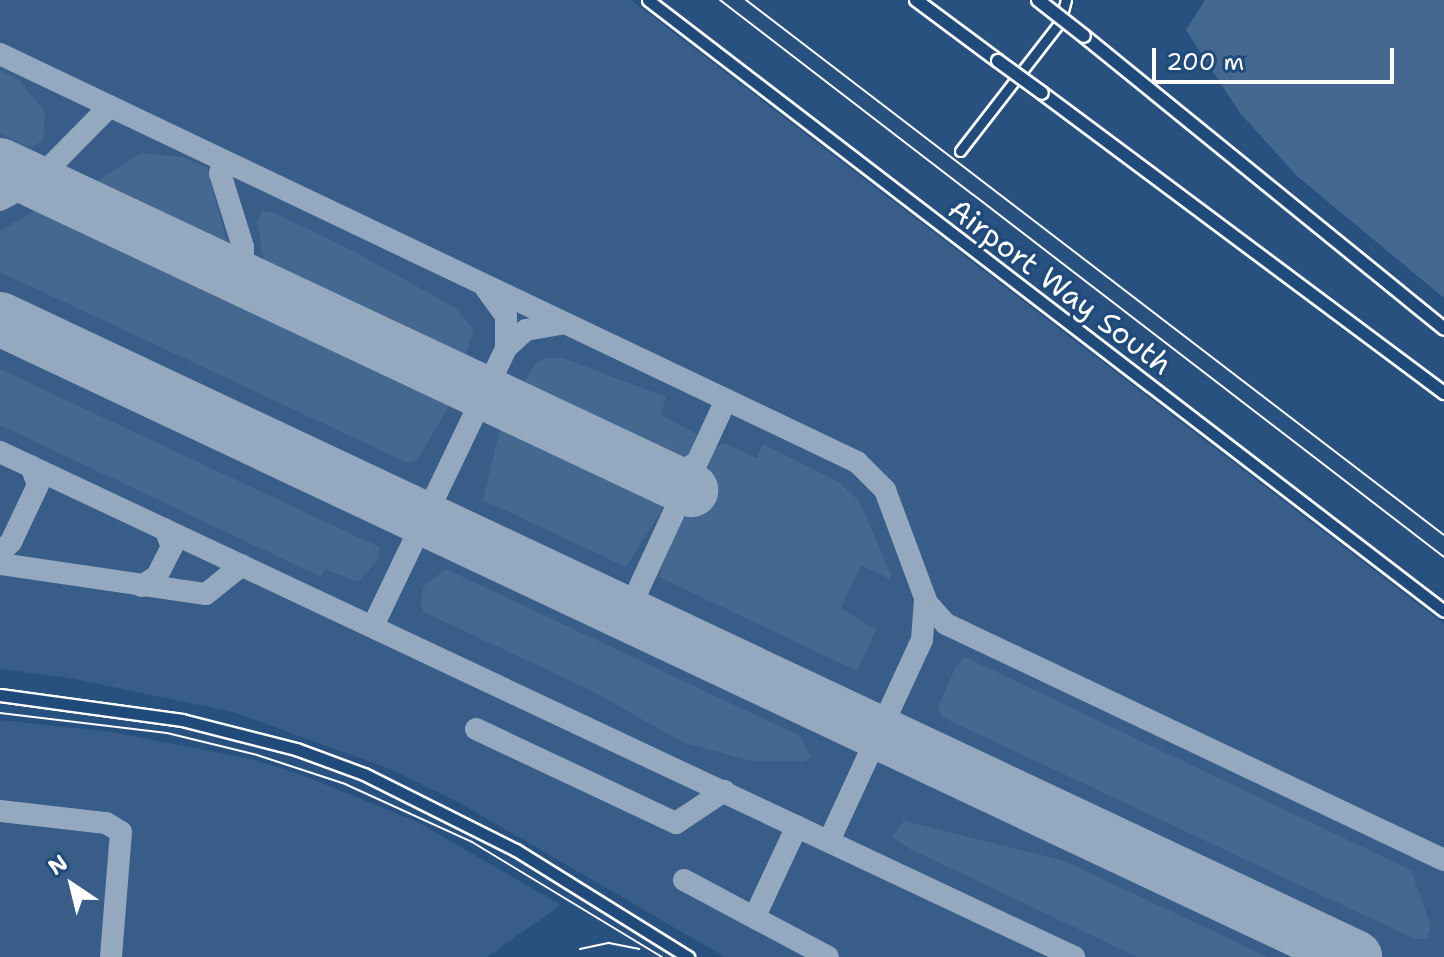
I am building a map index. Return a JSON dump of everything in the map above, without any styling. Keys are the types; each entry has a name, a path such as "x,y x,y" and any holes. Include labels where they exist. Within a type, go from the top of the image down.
{"highway":[{"path":"916,0 1444,393"},
{"path":"1038,0 1444,329"}],"main road":[{"name":"Airport Way South","path":"648,0 1444,611"},
{"path":"0,695 182,720 296,749 364,774 516,850 688,957"}],"street":[{"path":"960,151 1060,22 1066,0"}],"shaded area":[{"path":"0,0 631,0 1444,624 1444,957 725,957 458,802 387,768 233,712 69,678 0,669"},
{"path":"1205,0 1444,0 1444,298 1297,176 1240,113 1186,30"},
{"path":"0,70 18,79 45,112 43,140 31,148 0,134"},
{"path":"141,153 182,157 207,168 228,246 95,182"},
{"path":"39,208 451,402 418,459 408,463 0,272 0,231"},
{"path":"262,212 275,213 355,252 456,308 474,330 465,358 265,265 257,222"},
{"path":"546,358 563,358 666,397 661,415 697,434 686,462 521,387 536,363"},
{"path":"0,369 379,547 378,560 358,582 325,569 321,577 0,425"},
{"path":"501,425 665,505 626,567 483,500"},
{"path":"724,443 756,458 763,444 839,482 860,502 891,574 890,579 861,565 841,608 876,630 857,671 659,577 681,512 687,514 709,469 710,451"},
{"path":"446,569 800,736 811,757 804,761 752,761 684,743 592,691 424,612 420,603 424,586"},
{"path":"965,657 1411,870 1431,926 1427,939 1415,939 942,717 938,707 956,666"},
{"path":"0,720 112,732 252,759 302,775 416,821 561,905 487,957 0,957"},
{"path":"904,821 1062,860 1268,957 1137,957 908,848 892,837"}],"taxiway":[{"path":"0,54 857,462 885,490 927,603 946,624 1444,860"},
{"path":"0,200 36,181 108,108"},
{"path":"224,163 220,173 243,247 243,278"},
{"path":"373,626 506,348 506,316 486,288"},
{"path":"506,348 526,330 561,324"},
{"path":"627,614 726,400"},
{"path":"0,452 1074,957"},
{"path":"657,474 676,476 695,463"},
{"path":"0,553 11,542 38,485 31,466"},
{"path":"142,586 157,576 172,547 165,529"},
{"path":"0,564 206,594 242,565"},
{"path":"829,841 922,640 925,599"},
{"path":"476,729 676,823 724,791"},
{"path":"0,811 106,823 121,832 111,957"},
{"path":"755,916 797,826"},
{"path":"684,880 828,957"}],"runway":[{"path":"0,165 691,490"},
{"path":"0,319 1355,957"}],"railway":[{"path":"720,0 1444,557"},
{"path":"746,0 1444,535"},
{"path":"0,713 167,733 257,755 345,784 472,842 662,957"},
{"path":"580,949 609,943 639,949"}]}
